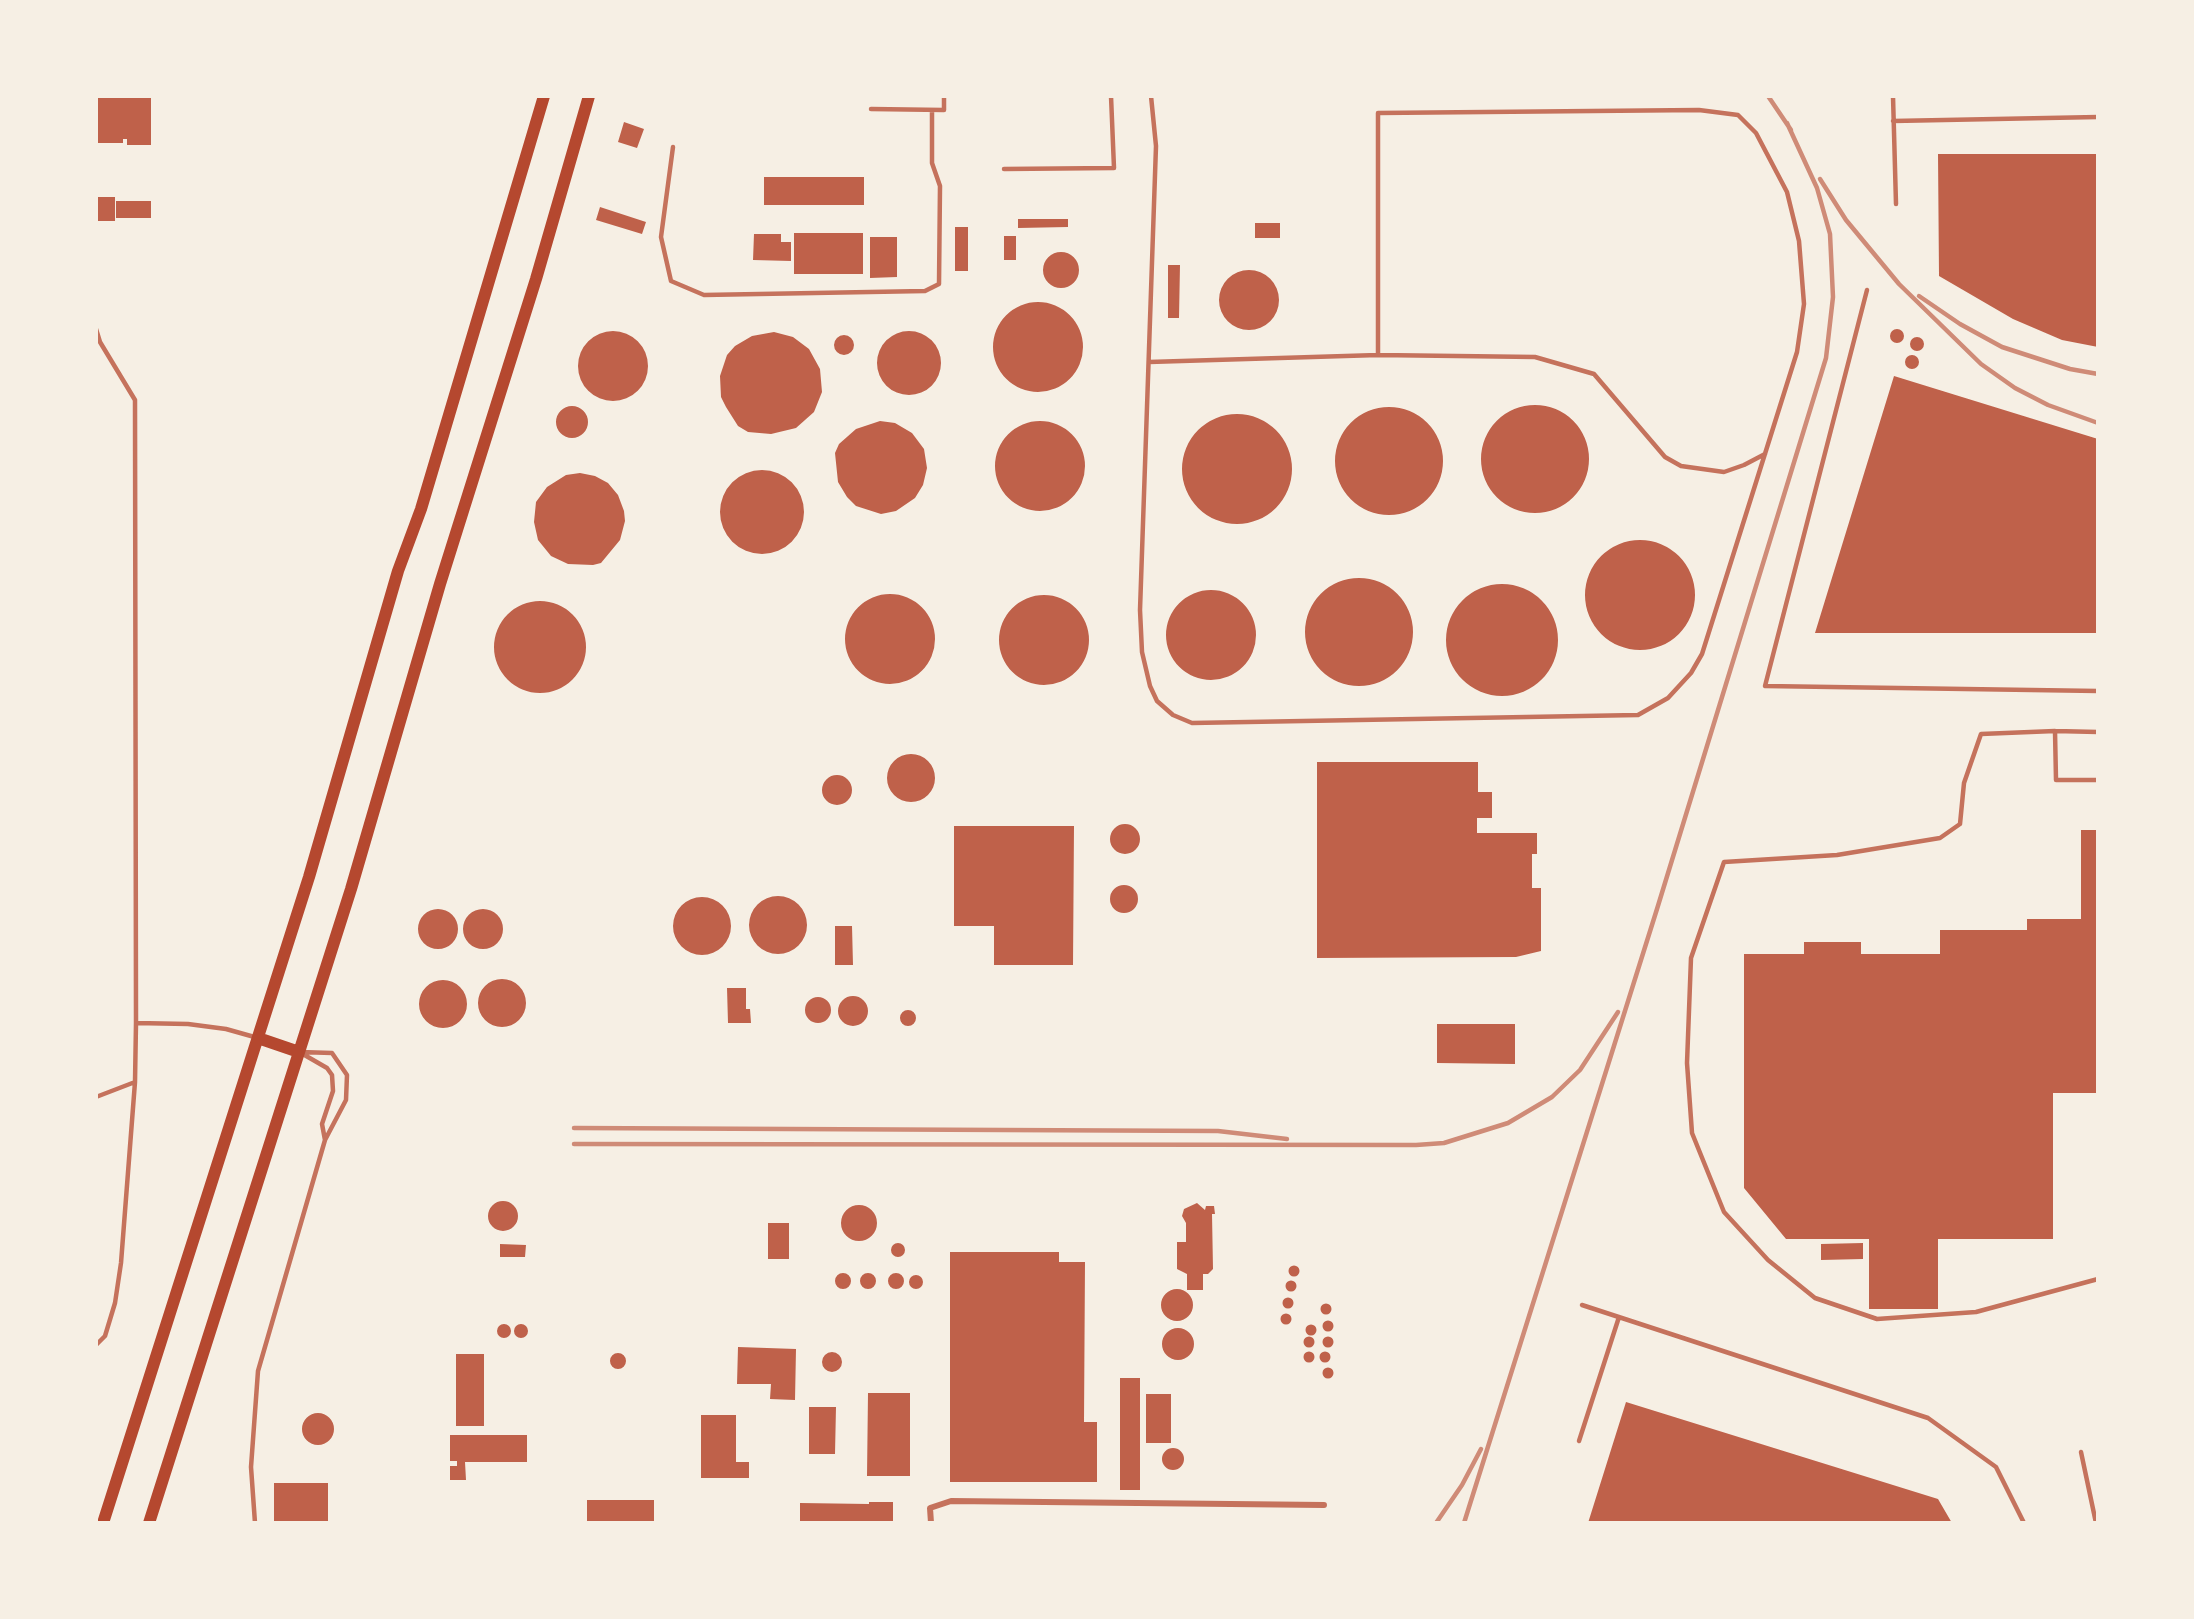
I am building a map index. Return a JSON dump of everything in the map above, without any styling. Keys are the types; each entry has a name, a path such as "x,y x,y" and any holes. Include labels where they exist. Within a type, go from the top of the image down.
{"main road":[{"path":"103,1523 309,877 398,571 421,509 544,96"},
{"path":"149,1523 351,889 440,584 536,279 589,96"},
{"path":"258,1038 299,1052"}],"street":[{"path":"931,1523 930,1508 951,1501 1324,1505"}],"lane":[{"path":"871,109 944,110 944,96"},
{"path":"1004,169 1114,168 1111,96"},
{"path":"1151,96 1156,146 1140,610 1142,652 1150,687 1157,701 1173,716 1192,723 1638,715 1668,698 1691,674 1702,654 1797,352 1804,304 1799,241 1787,192 1756,133 1738,115 1699,110 1378,113 1378,355"},
{"path":"1893,96 1896,204"},
{"path":"673,147 661,237 671,281 704,295 925,291 939,284 940,186 932,163 932,110"},
{"path":"1893,121 2098,117"},
{"path":"1867,290 1765,686 2098,691"},
{"path":"96,329 100,342 135,400 136,1023 135,1082 121,1263 115,1303 105,1336 96,1345"},
{"path":"1149,362 1378,355 1509,355 1551,361 1594,374 1665,457 1681,466 1724,472 1765,454"},
{"path":"2055,731 2056,780 2098,780"},
{"path":"2098,732 1981,734 1964,783 1960,824 1940,838 1837,855 1724,861 1691,958 1687,1063 1692,1133 1724,1212 1768,1260 1815,1298 1877,1319 1976,1312 2098,1279"},
{"path":"136,1023 188,1024 226,1029 258,1038"},
{"path":"299,1052 327,1068 332,1075 333,1091 322,1124 325,1140"},
{"path":"255,1523 251,1467 258,1371 325,1140 346,1101 347,1075 332,1053 299,1052"},
{"path":"96,1097 135,1082"},
{"path":"1581,1305 1928,1418 1996,1467 2024,1523"},
{"path":"1579,1441 1619,1317"},
{"path":"2081,1452 2096,1523"}],"building":[{"path":"96,96 151,96 151,145 127,145 127,139 123,139 123,143 96,143"},
{"path":"624,122 644,129 637,148 618,142"},
{"path":"1938,154 2098,154 2098,347 2062,340 2013,319 1939,276"},
{"path":"764,177 864,177 864,205 764,205"},
{"path":"96,197 115,197 115,221 96,221"},
{"path":"116,201 151,201 151,218 116,218"},
{"path":"600,207 646,222 642,234 596,220"},
{"path":"1018,219 1068,219 1068,227 1018,228"},
{"path":"1255,223 1280,223 1280,238 1255,238"},
{"path":"955,227 968,227 968,271 955,271"},
{"path":"794,233 863,233 863,274 794,274"},
{"path":"754,234 781,234 781,242 791,242 791,261 753,260"},
{"path":"1004,236 1016,236 1016,260 1004,260"},
{"path":"870,237 897,237 897,277 870,278"},
{"path":"1061,252 1074,257 1079,270 1074,283 1061,288 1048,283 1043,270 1048,257"},
{"path":"1168,265 1180,265 1179,318 1168,318"},
{"path":"1249,270 1266,275 1274,283 1279,300 1274,317 1266,325 1249,330 1232,325 1224,317 1219,300 1224,283 1232,275"},
{"path":"1038,302 1055,305 1070,315 1080,330 1083,347 1080,364 1070,379 1055,389 1038,392 1021,389 1006,379 996,364 993,347 996,330 1006,315 1021,305"},
{"path":"1894,329 1900,329 1904,336 1900,343 1894,343 1890,339 1890,333"},
{"path":"613,331 632,337 642,347 648,366 642,385 632,395 613,401 594,395 584,385 578,366 584,347 594,337"},
{"path":"909,331 927,337 935,345 941,363 935,381 927,389 909,395 891,389 883,381 877,363 883,345 891,337"},
{"path":"774,332 793,337 809,349 820,369 822,392 814,412 796,428 771,434 748,432 738,426 721,397 720,376 727,355 735,346 752,336"},
{"path":"844,335 851,338 854,345 851,352 844,355 837,352 834,345 837,338"},
{"path":"1917,337 1922,339 1924,344 1922,349 1917,351 1912,349 1910,344 1912,339"},
{"path":"1909,355 1915,355 1919,362 1915,369 1909,369 1905,365 1905,359"},
{"path":"1894,376 2098,439 2098,633 1815,633"},
{"path":"1535,405 1556,409 1573,421 1585,438 1589,459 1585,480 1573,497 1556,509 1535,513 1514,509 1497,497 1485,480 1481,459 1485,438 1497,421 1514,409"},
{"path":"572,406 583,411 588,422 583,433 572,438 561,433 556,422 561,411"},
{"path":"1389,407 1410,411 1427,423 1439,440 1443,461 1439,482 1427,499 1410,511 1389,515 1368,511 1351,499 1339,482 1335,461 1339,440 1351,423 1368,411"},
{"path":"1237,414 1258,418 1276,430 1288,448 1292,469 1288,490 1276,508 1258,520 1237,524 1216,520 1198,508 1186,490 1182,469 1186,448 1198,430 1216,418"},
{"path":"880,421 895,423 912,433 924,449 927,468 923,485 915,498 896,511 881,514 856,506 847,497 838,482 835,453 839,444 856,429"},
{"path":"1040,421 1057,425 1072,434 1081,449 1085,466 1081,483 1072,498 1057,507 1040,511 1023,507 1008,498 999,483 995,466 999,449 1008,434 1023,425"},
{"path":"762,470 778,473 797,489 804,512 801,528 785,547 762,554 746,551 727,535 720,512 723,496 739,477"},
{"path":"580,473 595,476 608,483 618,495 624,511 625,521 620,540 601,563 593,565 568,564 551,556 538,540 534,522 536,502 547,487 566,475"},
{"path":"1640,540 1661,544 1679,556 1691,574 1695,595 1691,616 1679,634 1661,646 1640,650 1619,646 1601,634 1589,616 1585,595 1589,574 1601,556 1619,544"},
{"path":"1359,578 1380,582 1397,594 1409,611 1413,632 1409,653 1397,670 1380,682 1359,686 1338,682 1321,670 1309,653 1305,632 1309,611 1321,594 1338,582"},
{"path":"1502,584 1523,589 1541,601 1553,619 1558,640 1553,661 1541,679 1523,691 1502,696 1481,691 1463,679 1451,661 1446,640 1451,619 1463,601 1481,589"},
{"path":"1211,590 1228,594 1243,603 1252,618 1256,635 1252,652 1243,667 1228,676 1211,680 1194,676 1179,667 1170,652 1166,635 1170,618 1179,603 1194,594"},
{"path":"890,594 907,598 922,607 931,622 935,639 931,656 922,671 907,680 890,684 873,680 858,671 849,656 845,639 849,622 858,607 873,598"},
{"path":"1044,595 1061,598 1076,608 1086,623 1089,640 1086,657 1076,672 1061,682 1044,685 1027,682 1012,672 1002,657 999,640 1002,623 1012,608 1027,598"},
{"path":"540,601 566,609 578,621 586,647 578,673 566,685 540,693 514,685 502,673 494,647 502,621 514,609"},
{"path":"906,754 916,754 928,761 935,773 935,783 928,795 916,802 906,802 891,791 887,783 887,773 898,758"},
{"path":"1317,762 1478,762 1478,792 1492,792 1492,818 1477,818 1477,833 1537,833 1537,854 1532,854 1532,888 1541,888 1541,951 1516,957 1317,958"},
{"path":"837,775 848,779 852,790 848,801 837,805 826,801 822,790 826,779"},
{"path":"1125,824 1131,825 1139,833 1139,845 1131,853 1125,854 1119,853 1111,845 1110,839 1111,833 1119,825"},
{"path":"954,826 1074,826 1073,965 994,965 994,926 954,926"},
{"path":"2081,830 2098,830 2098,1093 2053,1093 2053,1239 1938,1239 1938,1309 1869,1309 1869,1239 1786,1239 1744,1188 1744,954 1804,954 1804,942 1861,942 1861,954 1940,954 1940,930 2027,930 2027,919 2081,919"},
{"path":"1124,885 1134,889 1138,899 1134,909 1124,913 1114,909 1110,899 1114,889"},
{"path":"778,896 789,898 802,909 807,925 805,936 794,949 778,954 767,952 754,941 749,925 751,914 762,901"},
{"path":"696,897 708,897 723,905 731,920 731,932 723,947 708,955 696,955 681,947 673,932 673,920 681,905"},
{"path":"438,909 446,910 452,915 457,921 457,937 452,943 446,948 438,949 430,948 424,943 419,937 418,929 419,921 424,915 430,910"},
{"path":"483,909 491,910 497,915 502,921 502,937 497,943 491,948 483,949 475,948 469,943 464,937 463,929 464,921 469,915 475,910"},
{"path":"835,926 852,926 853,965 835,965"},
{"path":"497,979 507,979 519,986 526,998 526,1008 519,1020 507,1027 497,1027 482,1016 478,1008 478,998 489,983"},
{"path":"438,980 448,980 460,987 467,999 467,1009 460,1021 448,1028 438,1028 423,1017 419,1009 419,999 430,984"},
{"path":"727,988 746,988 746,1009 750,1009 751,1023 728,1023"},
{"path":"853,996 863,1001 868,1011 863,1021 853,1026 843,1021 838,1011 843,1001"},
{"path":"818,997 827,1001 831,1010 827,1019 818,1023 809,1019 805,1010 809,1001"},
{"path":"908,1010 916,1018 908,1026 900,1018"},
{"path":"1437,1024 1515,1024 1515,1064 1437,1063"},
{"path":"503,1201 514,1205 518,1216 514,1227 503,1231 492,1227 488,1216 492,1205"},
{"path":"1197,1203 1205,1210 1206,1206 1214,1206 1215,1214 1212,1214 1213,1269 1208,1274 1203,1274 1203,1290 1187,1290 1187,1274 1177,1269 1177,1242 1186,1242 1186,1223 1182,1216 1184,1209"},
{"path":"859,1205 872,1210 877,1223 872,1236 859,1241 846,1236 841,1223 846,1210"},
{"path":"768,1223 789,1223 789,1259 768,1259"},
{"path":"898,1243 903,1245 905,1250 903,1255 898,1257 893,1255 891,1250 893,1245"},
{"path":"1863,1243 1863,1259 1821,1260 1821,1244"},
{"path":"500,1244 526,1245 525,1257 500,1257"},
{"path":"950,1252 1059,1252 1059,1262 1085,1262 1084,1422 1097,1422 1097,1482 950,1482"},
{"path":"1294,1266 1298,1267 1298,1275 1294,1276 1290,1275 1289,1271 1290,1267"},
{"path":"843,1273 849,1275 851,1281 849,1287 843,1289 837,1287 835,1281 837,1275"},
{"path":"865,1273 871,1273 876,1281 874,1287 865,1289 860,1284 860,1278"},
{"path":"893,1273 899,1273 904,1281 902,1287 893,1289 888,1284 888,1278"},
{"path":"916,1275 921,1277 923,1282 921,1287 916,1289 911,1287 909,1282 911,1277"},
{"path":"1291,1281 1295,1282 1295,1290 1291,1291 1287,1290 1286,1286 1287,1282"},
{"path":"1177,1289 1189,1293 1193,1305 1189,1317 1177,1321 1165,1317 1161,1305 1165,1293"},
{"path":"1288,1298 1292,1299 1292,1307 1288,1308 1284,1307 1283,1303 1284,1299"},
{"path":"1326,1304 1330,1305 1330,1313 1326,1314 1322,1313 1321,1309 1322,1305"},
{"path":"1286,1314 1290,1315 1290,1323 1286,1324 1282,1323 1281,1319 1282,1315"},
{"path":"1328,1321 1332,1322 1332,1330 1328,1331 1324,1330 1323,1326 1324,1322"},
{"path":"504,1324 509,1326 511,1331 509,1336 504,1338 499,1336 497,1331 499,1326"},
{"path":"521,1324 526,1326 528,1331 526,1336 521,1338 516,1336 514,1331 516,1326"},
{"path":"1311,1325 1315,1326 1315,1334 1311,1335 1307,1334 1306,1330 1307,1326"},
{"path":"1178,1328 1189,1333 1194,1344 1189,1355 1178,1360 1167,1355 1162,1344 1167,1333"},
{"path":"1309,1337 1313,1338 1313,1346 1309,1347 1305,1346 1304,1342 1305,1338"},
{"path":"1328,1337 1332,1338 1332,1346 1328,1347 1324,1346 1323,1342 1324,1338"},
{"path":"738,1347 796,1349 795,1400 770,1399 771,1384 737,1384"},
{"path":"832,1352 839,1355 842,1362 839,1369 832,1372 825,1369 822,1362 825,1355"},
{"path":"1309,1352 1313,1353 1313,1361 1309,1362 1305,1361 1304,1357 1305,1353"},
{"path":"1325,1352 1329,1353 1329,1361 1325,1362 1321,1361 1320,1357 1321,1353"},
{"path":"618,1353 624,1355 626,1361 624,1367 618,1369 612,1367 610,1361 612,1355"},
{"path":"456,1354 484,1354 484,1426 456,1426"},
{"path":"1328,1368 1332,1369 1332,1377 1328,1378 1324,1377 1323,1373 1324,1369"},
{"path":"1120,1378 1140,1378 1140,1490 1120,1490"},
{"path":"868,1393 910,1393 910,1476 867,1476"},
{"path":"1146,1394 1171,1394 1171,1443 1146,1443"},
{"path":"1626,1402 1938,1499 1952,1523 1588,1523"},
{"path":"809,1407 836,1407 835,1454 809,1454"},
{"path":"318,1413 329,1418 334,1429 329,1440 318,1445 307,1440 302,1429 307,1418"},
{"path":"701,1415 736,1415 736,1462 749,1462 749,1478 701,1478"},
{"path":"450,1435 527,1435 527,1462 465,1462 466,1480 450,1480 450,1466 457,1466 457,1461 450,1461"},
{"path":"1173,1448 1181,1451 1184,1459 1181,1467 1173,1470 1165,1467 1162,1459 1165,1451"},
{"path":"274,1483 328,1483 328,1523 274,1523"},
{"path":"587,1500 654,1500 654,1523 587,1523"},
{"path":"869,1502 893,1502 893,1523 800,1523 800,1503 869,1504"}],"railway":[{"path":"1768,96 1791,130"},
{"path":"1464,1523 1657,909 1826,358 1833,297 1830,234 1817,188 1787,123"},
{"path":"1820,179 1846,220 1899,284 1981,364 2015,388 2048,405 2098,423"},
{"path":"1919,296 1960,324 2002,347 2070,369 2098,374"},
{"path":"574,1144 1416,1145 1444,1143 1508,1123 1552,1097 1580,1070 1618,1012"},
{"path":"574,1128 1218,1131 1287,1139"},
{"path":"1436,1523 1462,1485 1481,1449"}]}
